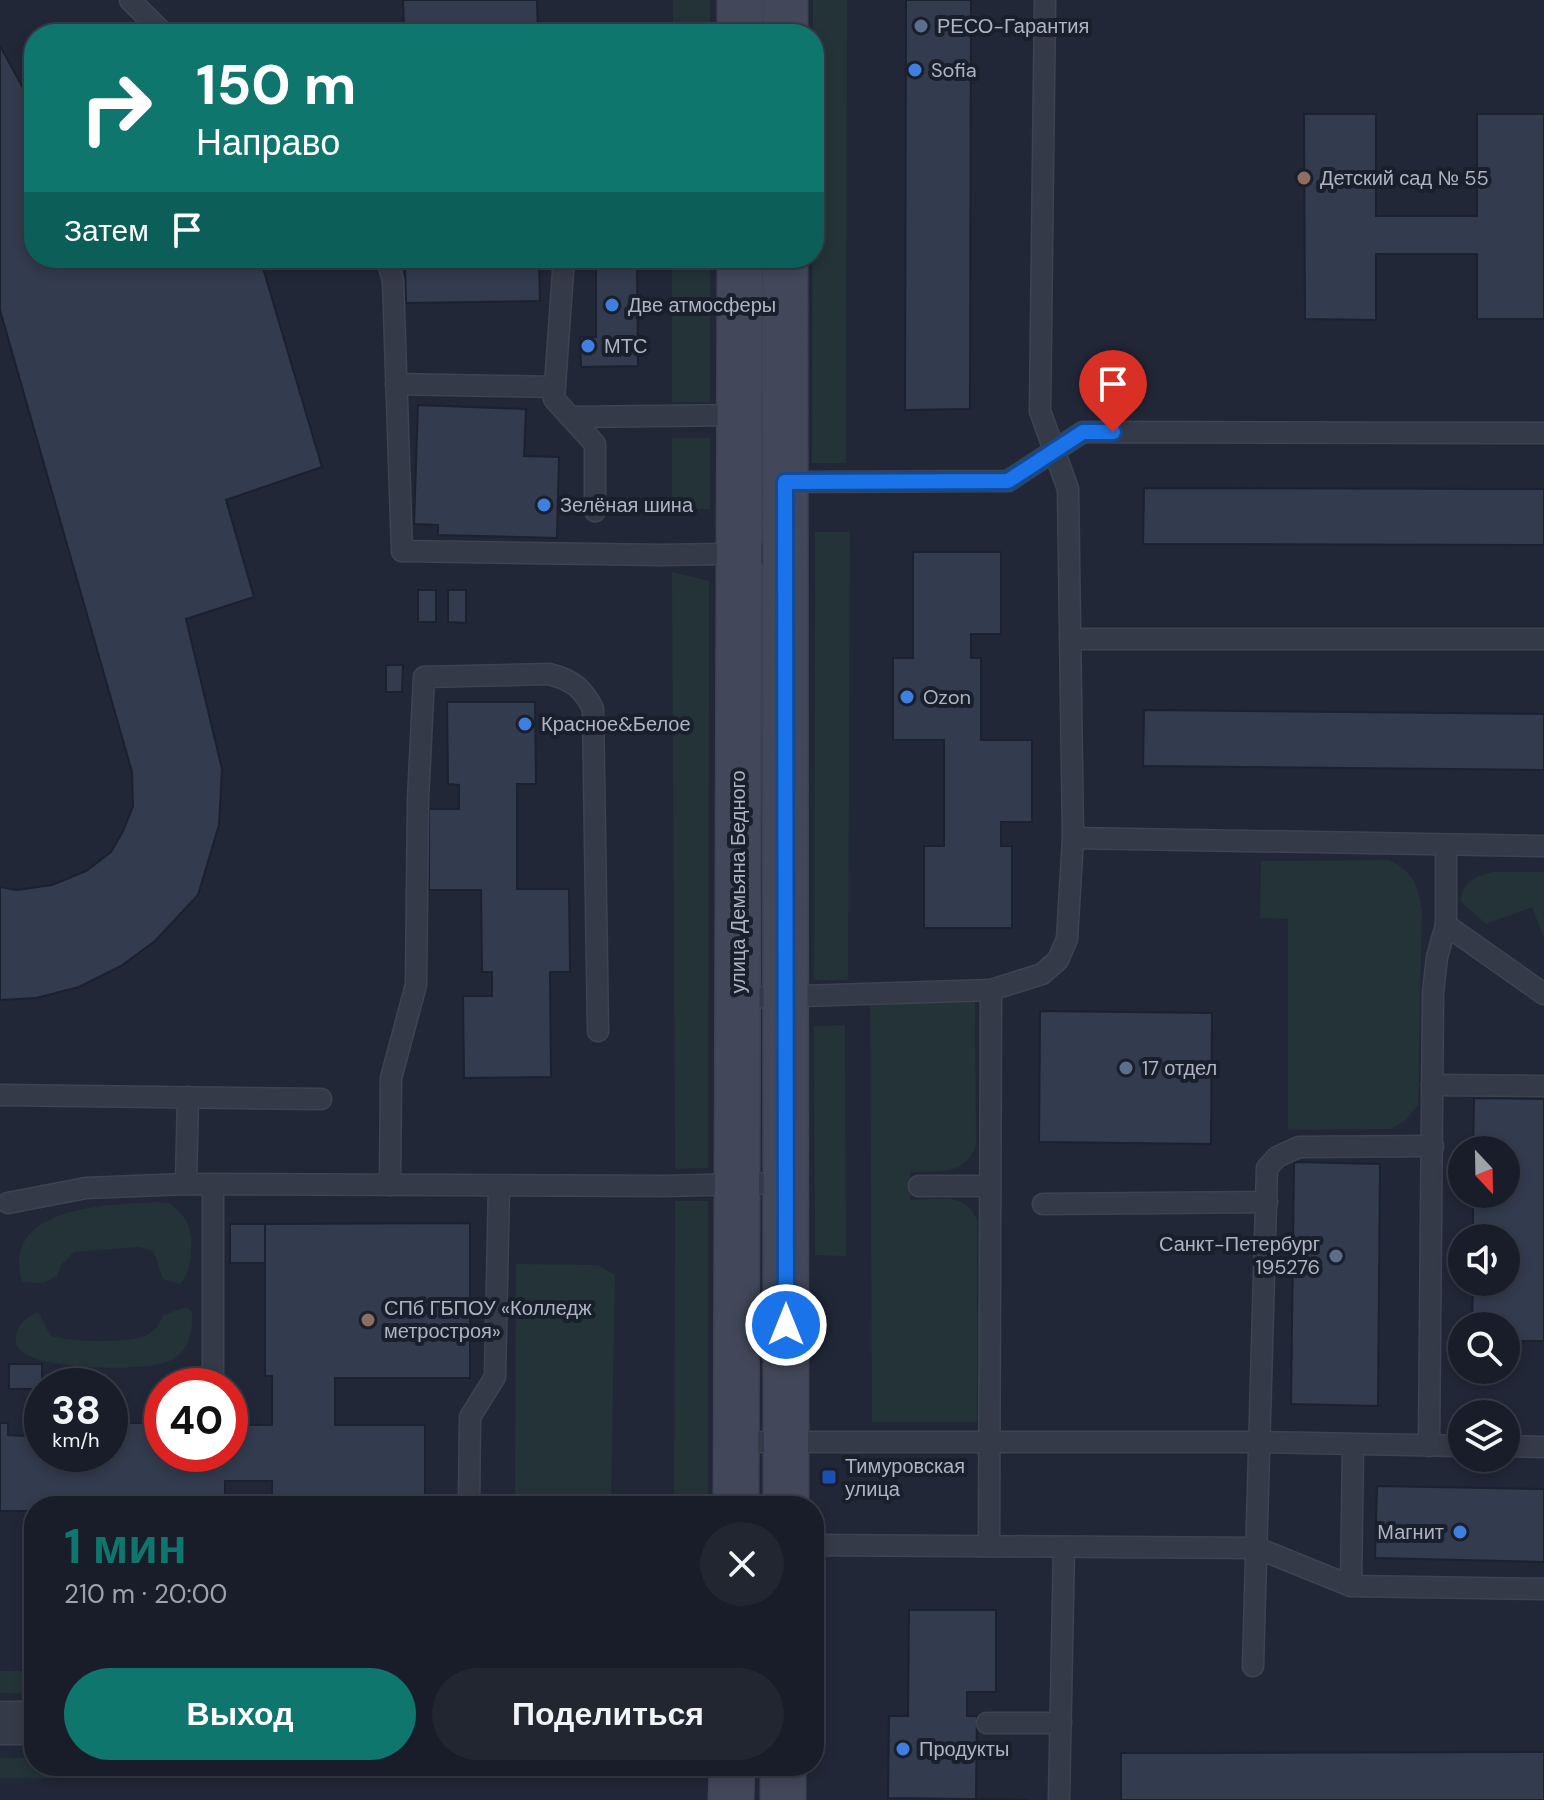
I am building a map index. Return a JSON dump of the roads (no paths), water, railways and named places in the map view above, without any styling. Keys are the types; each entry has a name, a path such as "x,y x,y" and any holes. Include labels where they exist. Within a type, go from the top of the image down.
{"street":[{"path":"740,0 740,24"},
{"path":"785,0 785,24"},
{"name":"улица Демьяна Бедного","path":"736,1496 740,268"},
{"path":"785,268 786,1496"},
{"path":"0,1723 24,1723"},
{"path":"731,1800 732,1776"},
{"path":"783,1776 783,1800"}],"lane":[{"path":"130,0 154,24"},
{"path":"738,998 991,990 1042,974 1058,960 1067,939 1073,838 1068,489 1040,411 1045,0"},
{"path":"390,268 393,281 402,551 785,553"},
{"path":"563,268 554,399 595,444 595,511"},
{"path":"396,384 555,387"},
{"path":"571,417 740,415"},
{"path":"785,482 1008,481 1083,432 1544,433"},
{"path":"1072,639 1544,639"},
{"path":"390,1185 391,1078 416,985 418,800 424,677 549,674 568,679 585,691 593,709 598,1031"},
{"path":"1073,838 1544,846"},
{"path":"1429,1446 1433,993 1437,957 1446,925 1446,845"},
{"path":"1446,925 1544,994"},
{"path":"989,1546 991,990"},
{"path":"1432,1085 1544,1086"},
{"path":"0,1095 321,1099"},
{"path":"186,1184 188,1097"},
{"path":"1253,1666 1267,1168 1277,1157 1299,1147 1433,1146"},
{"path":"8,1203 86,1188 186,1184 499,1186 786,1183"},
{"path":"213,1184 213,1368"},
{"path":"469,1496 470,1417 495,1377 499,1186"},
{"path":"919,1186 990,1186"},
{"path":"1043,1204 1267,1202"},
{"path":"736,1442 1259,1442 1448,1446"},
{"path":"1351,1586 1353,1445"},
{"path":"1520,1446 1544,1447"},
{"path":"824,1545 1257,1548 1351,1586 1544,1589"},
{"path":"1059,1800 1064,1547"},
{"path":"987,1723 1061,1723"}],"place":[{"name":"РЕСО-Гарантия","path":"921,26"},
{"name":"Sofia","path":"915,70"},
{"name":"Детский сад № 55","path":"1304,178"},
{"name":"Две атмосферы","path":"612,305"},
{"name":"МТС","path":"588,346"},
{"name":"Зелёная шина","path":"544,505"},
{"name":"Ozon","path":"907,697"},
{"name":"Красное&Белое","path":"525,724"},
{"name":"17 отдел","path":"1126,1068"},
{"name":"Санкт-Петербург 195276","path":"1336,1256"},
{"name":"СПб ГБПОУ «Колледж метростроя»","path":"368,1320"},
{"name":"Тимуровская улица","path":"829,1477"},
{"name":"Магнит","path":"1460,1532"},
{"name":"Продукты","path":"903,1749"}]}
